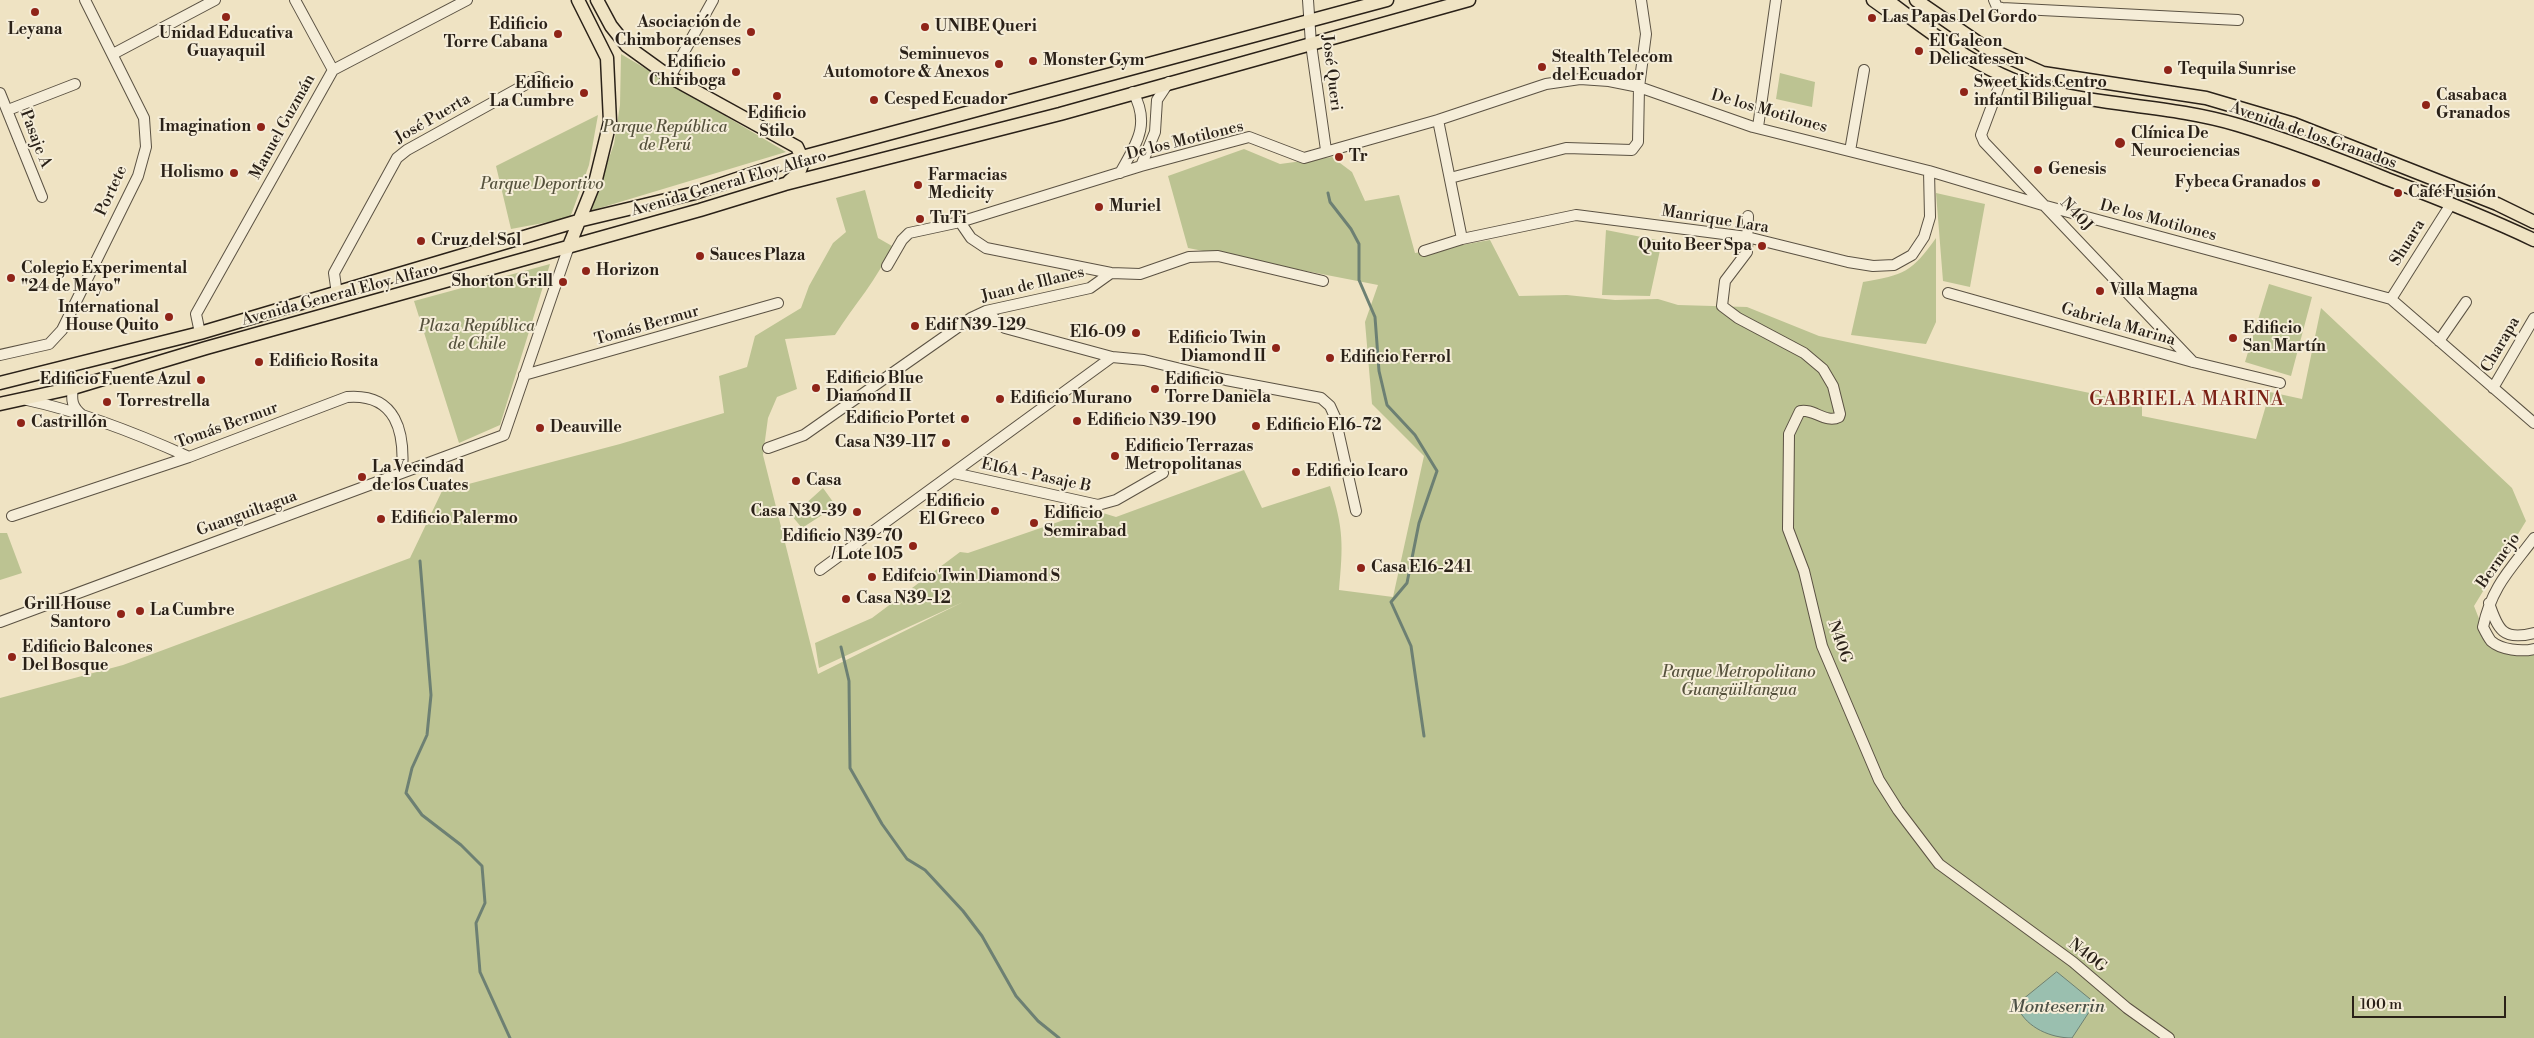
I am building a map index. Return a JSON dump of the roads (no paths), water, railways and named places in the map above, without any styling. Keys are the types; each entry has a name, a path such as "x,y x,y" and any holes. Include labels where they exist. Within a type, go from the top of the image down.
{"main road":[{"path":"569,246 596,179 610,122 607,58 578,0"},
{"path":"597,0 611,26 627,46 670,77 788,140 797,147 802,157 802,170 785,184"},
{"name":"Avenida General Eloy Alfaro","path":"0,383 200,333 337,294 578,221 695,193 802,157 1387,0"},
{"name":"Avenida General Eloy Alfaro","path":"0,404 28,400 73,388 206,348 516,263 785,184 1060,114 1133,92 1311,44 1448,2 1468,0"},
{"path":"1873,0 1971,69 1997,74"},
{"name":"Avenida de los Granados","path":"1887,0 1962,54 1997,74 2054,93 2182,112 2236,124 2338,159 2451,204 2534,240"},
{"name":"Avenida de los Granados","path":"1916,0 1983,46 2043,73 2206,98 2294,124 2497,204 2534,222"},
{"path":"596,34 607,31 611,26"},
{"path":"607,58 612,52 627,46"}],"street":[{"name":"Portete","path":"0,355 49,344 62,330 138,176 146,147 144,118 85,0"},
{"path":"113,54 216,0"},
{"path":"295,0 332,70"},
{"name":"Manuel Guzmán","path":"200,333 196,314 332,70 467,0"},
{"path":"670,77 713,0"},
{"name":"José Queri","path":"1308,0 1311,44 1326,150"},
{"path":"1450,178 1566,148 1632,150 1638,142 1639,86 1646,34 1640,0"},
{"path":"1758,128 1776,0"},
{"path":"1994,0 1998,7 2002,8 2238,20"},
{"path":"1850,151 1864,70"},
{"name":"N40J","path":"1997,74 1982,139 2193,362"},
{"name":"José Puerta","path":"337,294 334,273 397,158 407,150 539,77"},
{"name":"De los Motilones","path":"887,266 902,240 909,233 960,222 1141,166 1250,137 1304,158 1326,150 1438,120 1546,84 1580,79 1639,86 1758,128 1929,171 2046,206 2391,299 2534,423"},
{"path":"1141,166 1155,132 1156,100 1169,82"},
{"path":"8,110 75,84"},
{"path":"1120,173 1140,137 1142,127 1140,105 1133,92"},
{"name":"Pasaje A","path":"0,93 42,196"},
{"path":"1438,120 1462,239"},
{"name":"Manrique Lara","path":"1424,250 1462,239 1576,216 1747,237 1848,262 1873,266 1894,265 1912,255 1924,237 1930,217 1929,171"},
{"name":"Shuara","path":"2391,299 2451,204"},
{"path":"1747,237 1748,216"},
{"path":"960,222 971,238 986,248 1111,274 1140,274 1190,257 1218,256 1323,281"},
{"name":"N40G","path":"1747,237 1747,252 1725,281 1722,306 1725,311 1804,353 1823,370 1833,386 1840,414 1839,417 1832,420 1809,411 1797,413 1789,434 1788,529 1804,571 1822,646 1879,780 1898,810 1939,864 2079,967 2127,1008 2170,1038"},
{"path":"524,375 569,246"},
{"name":"Juan de Illanes","path":"768,448 804,434 906,361 971,318 986,311 1090,288 1111,274"},
{"name":"Gabriela Marina","path":"1948,294 2193,362 2280,383"},
{"path":"2440,341 2466,302"},
{"name":"Tomás Bermur","path":"524,375 778,304"},
{"path":"986,311 1005,328 1112,357 1144,360 1226,380 1321,398 1330,406 1335,417 1356,511"},
{"name":"Charapa","path":"2493,388 2534,318"},
{"path":"820,570 1112,357"},
{"name":"Guanguiltagua","path":"0,622 504,435 524,375"},
{"path":"73,388 71,399 75,410 82,416"},
{"name":"Tomás Bermur","path":"12,516 189,457 347,397 358,396 378,403 396,420 404,447 402,472"},
{"path":"28,400 82,416 189,457"},
{"name":"E16A - Pasaje B","path":"954,473 1098,505 1116,500 1163,473"},
{"name":"Bermejo","path":"2534,538 2496,588 2489,602 2483,627 2491,640 2501,646 2515,650 2534,649"},
{"name":"Bermejo","path":"2489,602 2497,627 2506,634 2520,637 2534,633"}],"water":[{"name":"Monteserrin","path":"2057,972 2095,1003 2072,1038 2048,1034 2040,1030 2027,1021 2018,1008 2021,1001"}],"waterway":[{"path":"1328,193 1330,202 1351,229 1359,244 1359,280 1375,317 1379,371 1387,405 1415,435 1437,471 1419,523 1407,583 1391,602 1411,646 1424,736"},
{"path":"420,561 431,695 427,735 412,768 406,793 422,815 461,845 482,866 485,903 476,923 480,972 510,1038"},
{"path":"841,647 849,681 850,768 882,824 907,859 925,870 963,911 982,936 1016,996 1038,1021 1059,1038"}],"place":[{"name":"Leyana","path":"35,12"},
{"name":"Unidad Educativa Guayaquil","path":"226,17"},
{"name":"Las Papas Del Gordo","path":"1872,18"},
{"name":"UNIBE Queri","path":"925,27"},
{"name":"Asociación de Chimboracenses","path":"751,32"},
{"name":"Edificio Torre Cabana","path":"558,34"},
{"name":"El Galeon Delicatessen","path":"1919,51"},
{"name":"Monster Gym","path":"1033,61"},
{"name":"Seminuevos Automotore & Anexos","path":"999,64"},
{"name":"Stealth Telecom del Ecuador","path":"1542,67"},
{"name":"Tequila Sunrise","path":"2168,70"},
{"name":"Edificio Chiriboga","path":"736,72"},
{"name":"Sweet kids Centro infantil Biligual","path":"1964,92"},
{"name":"Edificio La Cumbre","path":"584,93"},
{"name":"Edificio Stilo","path":"777,96"},
{"name":"Cesped Ecuador","path":"874,100"},
{"name":"Casabaca Granados","path":"2426,105"},
{"name":"Imagination","path":"261,127"},
{"name":"Clínica De Neurociencias","path":"2120,143"},
{"name":"Tr","path":"1339,157"},
{"name":"Genesis","path":"2038,170"},
{"name":"Holismo","path":"234,173"},
{"name":"Fybeca Granados","path":"2316,183"},
{"name":"Farmacias Medicity","path":"918,185"},
{"name":"Café Fusión","path":"2398,193"},
{"name":"Muriel","path":"1099,207"},
{"name":"TuTi","path":"920,219"},
{"name":"Cruz del Sol","path":"421,241"},
{"name":"Quito Beer Spa","path":"1762,246"},
{"name":"Sauces Plaza","path":"700,256"},
{"name":"Horizon","path":"586,271"},
{"name":"Colegio Experimental \"24 de Mayo\"","path":"11,278"},
{"name":"Shorton Grill","path":"563,282"},
{"name":"Villa Magna","path":"2100,291"},
{"name":"International House Quito","path":"169,317"},
{"name":"Edif N39-129","path":"915,326"},
{"name":"E16-09","path":"1136,333"},
{"name":"Edificio San Martín","path":"2233,338"},
{"name":"Edificio Twin Diamond II","path":"1276,348"},
{"name":"Edificio Ferrol","path":"1330,358"},
{"name":"Edificio Rosita","path":"259,362"},
{"name":"Edificio Fuente Azul","path":"201,380"},
{"name":"Edificio Blue Diamond II","path":"816,388"},
{"name":"Edificio Torre Daniela","path":"1155,389"},
{"name":"Edificio Murano","path":"1000,399"},
{"name":"Torrestrella","path":"107,402"},
{"name":"Edificio Portet","path":"965,419"},
{"name":"Edificio N39-190","path":"1077,421"},
{"name":"Castrillón","path":"21,423"},
{"name":"Edificio E16-72","path":"1256,426"},
{"name":"Deauville","path":"540,428"},
{"name":"Casa N39-117","path":"946,443"},
{"name":"Edificio Terrazas Metropolitanas","path":"1115,456"},
{"name":"Edificio Icaro","path":"1296,472"},
{"name":"La Vecindad de los Cuates","path":"362,477"},
{"name":"Casa","path":"796,481"},
{"name":"Edificio El Greco","path":"995,511"},
{"name":"Casa N39-39","path":"857,512"},
{"name":"Edificio Palermo","path":"381,519"},
{"name":"Edificio Semirabad","path":"1034,523"},
{"name":"Edificio N39-70 / Lote 105","path":"913,546"},
{"name":"Casa E16-241","path":"1361,568"},
{"name":"Edifcio Twin Diamond S","path":"872,577"},
{"name":"Casa N39-12","path":"846,599"},
{"name":"La Cumbre","path":"140,611"},
{"name":"Grill House Santoro","path":"121,614"},
{"name":"Edificio Balcones Del Bosque","path":"12,657"}],"district":[{"name":"GABRIELA MARINA","path":"2187,400"}],"park label":[{"name":"Parque República de Perú","path":"665,137"},
{"name":"Parque Deportivo","path":"542,185"},
{"name":"Plaza República de Chile","path":"477,336"},
{"name":"Parque Metropolitano Guangüiltangua","path":"1739,682"}]}
